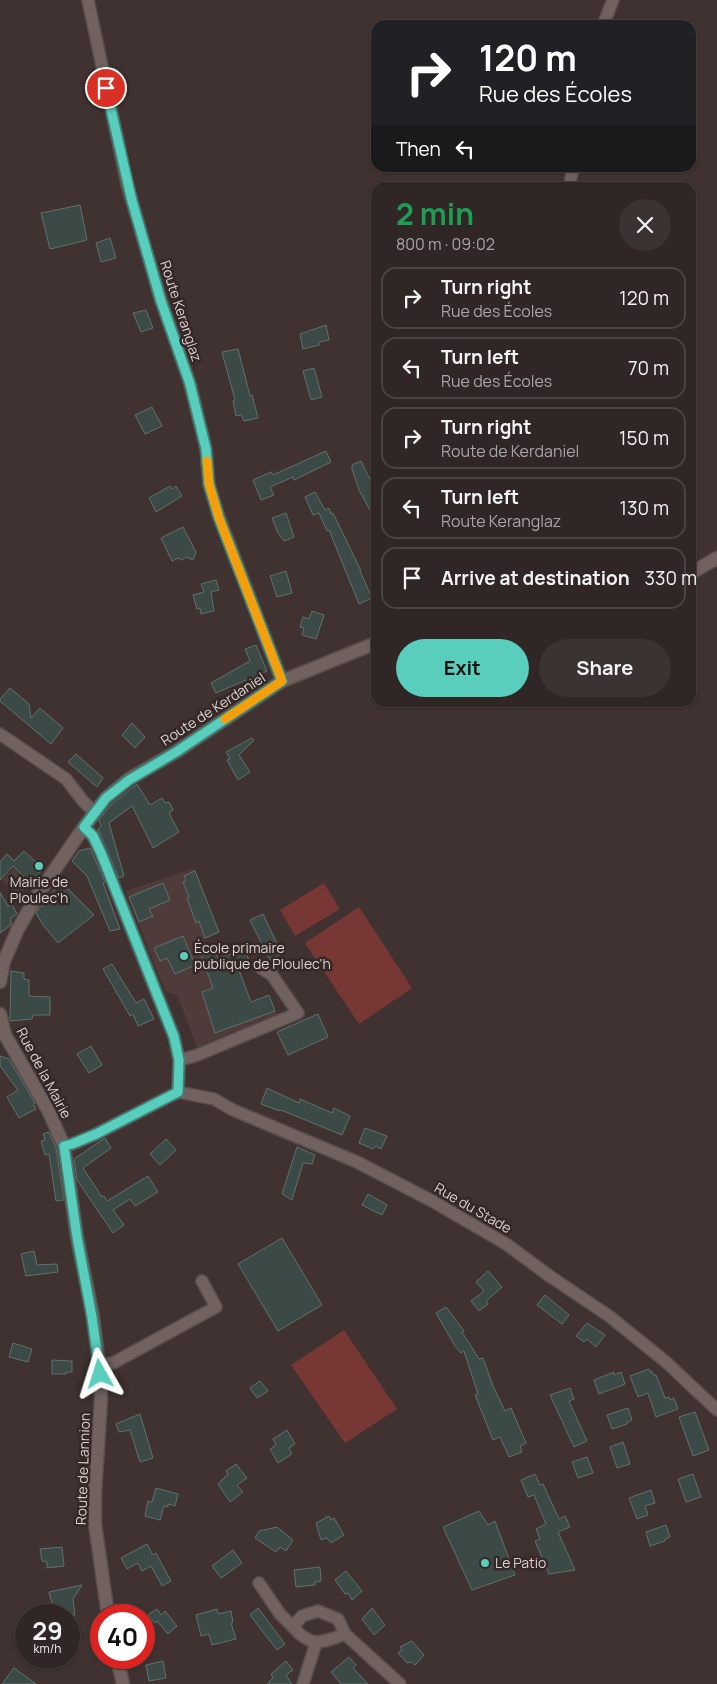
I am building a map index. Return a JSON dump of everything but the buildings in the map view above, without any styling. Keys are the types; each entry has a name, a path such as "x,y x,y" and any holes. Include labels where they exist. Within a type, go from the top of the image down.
{"street":[{"name":"Route Keranglaz","path":"88,0 128,184 161,301 190,384 206,449 209,484 219,518 282,681"},
{"path":"605,20 613,0"},
{"path":"696,570 717,558"},
{"name":"Route de Kerdaniel","path":"84,827 106,798 129,780 176,752 282,681 371,645"},
{"path":"0,734 66,780 94,813"},
{"path":"0,982 4,961 18,930 38,894 84,827 93,836 122,902 174,1037 179,1060 178,1092 96,1134 64,1146"},
{"path":"179,1060 195,1056 298,1013 272,975 261,968"},
{"name":"Rue de la Mairie","path":"0,1014 2,1036 48,1110 64,1146"},
{"name":"Rue du Stade","path":"178,1092 214,1099 233,1110 357,1162 434,1202 506,1244 609,1316 666,1362 717,1410"},
{"name":"Route de Lannion","path":"64,1146 77,1237 99,1364 101,1399 95,1492 95,1524 106,1604"},
{"path":"99,1364 113,1363 216,1307 202,1281"},
{"path":"259,1583 280,1614 302,1638 316,1644 345,1634"},
{"path":"293,1627 302,1616 318,1611 338,1619 345,1634 400,1684"},
{"path":"303,1684 316,1644"},
{"path":"120,1669 123,1684"}],"shaded area":[{"path":"14,868 28,884 20,897 2,880"},
{"name":"École primaire publique de Ploulec'h","path":"194,868 219,932 200,942 205,952 215,949 219,958 245,949 249,961 229,968 247,991 251,1002 269,995 278,1014 197,1047 177,995 165,991 126,891"},
{"path":"324,883 340,909 295,936 280,910"},
{"path":"359,907 412,988 359,1024 305,943"},
{"path":"344,1330 397,1409 345,1443 291,1365"}],"slow traffic":[{"path":"207,461 209,484 219,518 282,681 225,719"}],"place":[{"name":"Mairie de Ploulec'h","path":"39,866"},
{"name":"École primaire publique de Ploulec'h","path":"184,956"},
{"name":"Le Patio","path":"485,1563"}],"route":[{"path":"100,1374 64,1146 96,1134 178,1092 179,1060 174,1037 122,902 93,836 84,827 106,798 129,780 176,752 282,681 219,518 209,484 206,449 190,384 161,301 132,201 106,88"}]}
